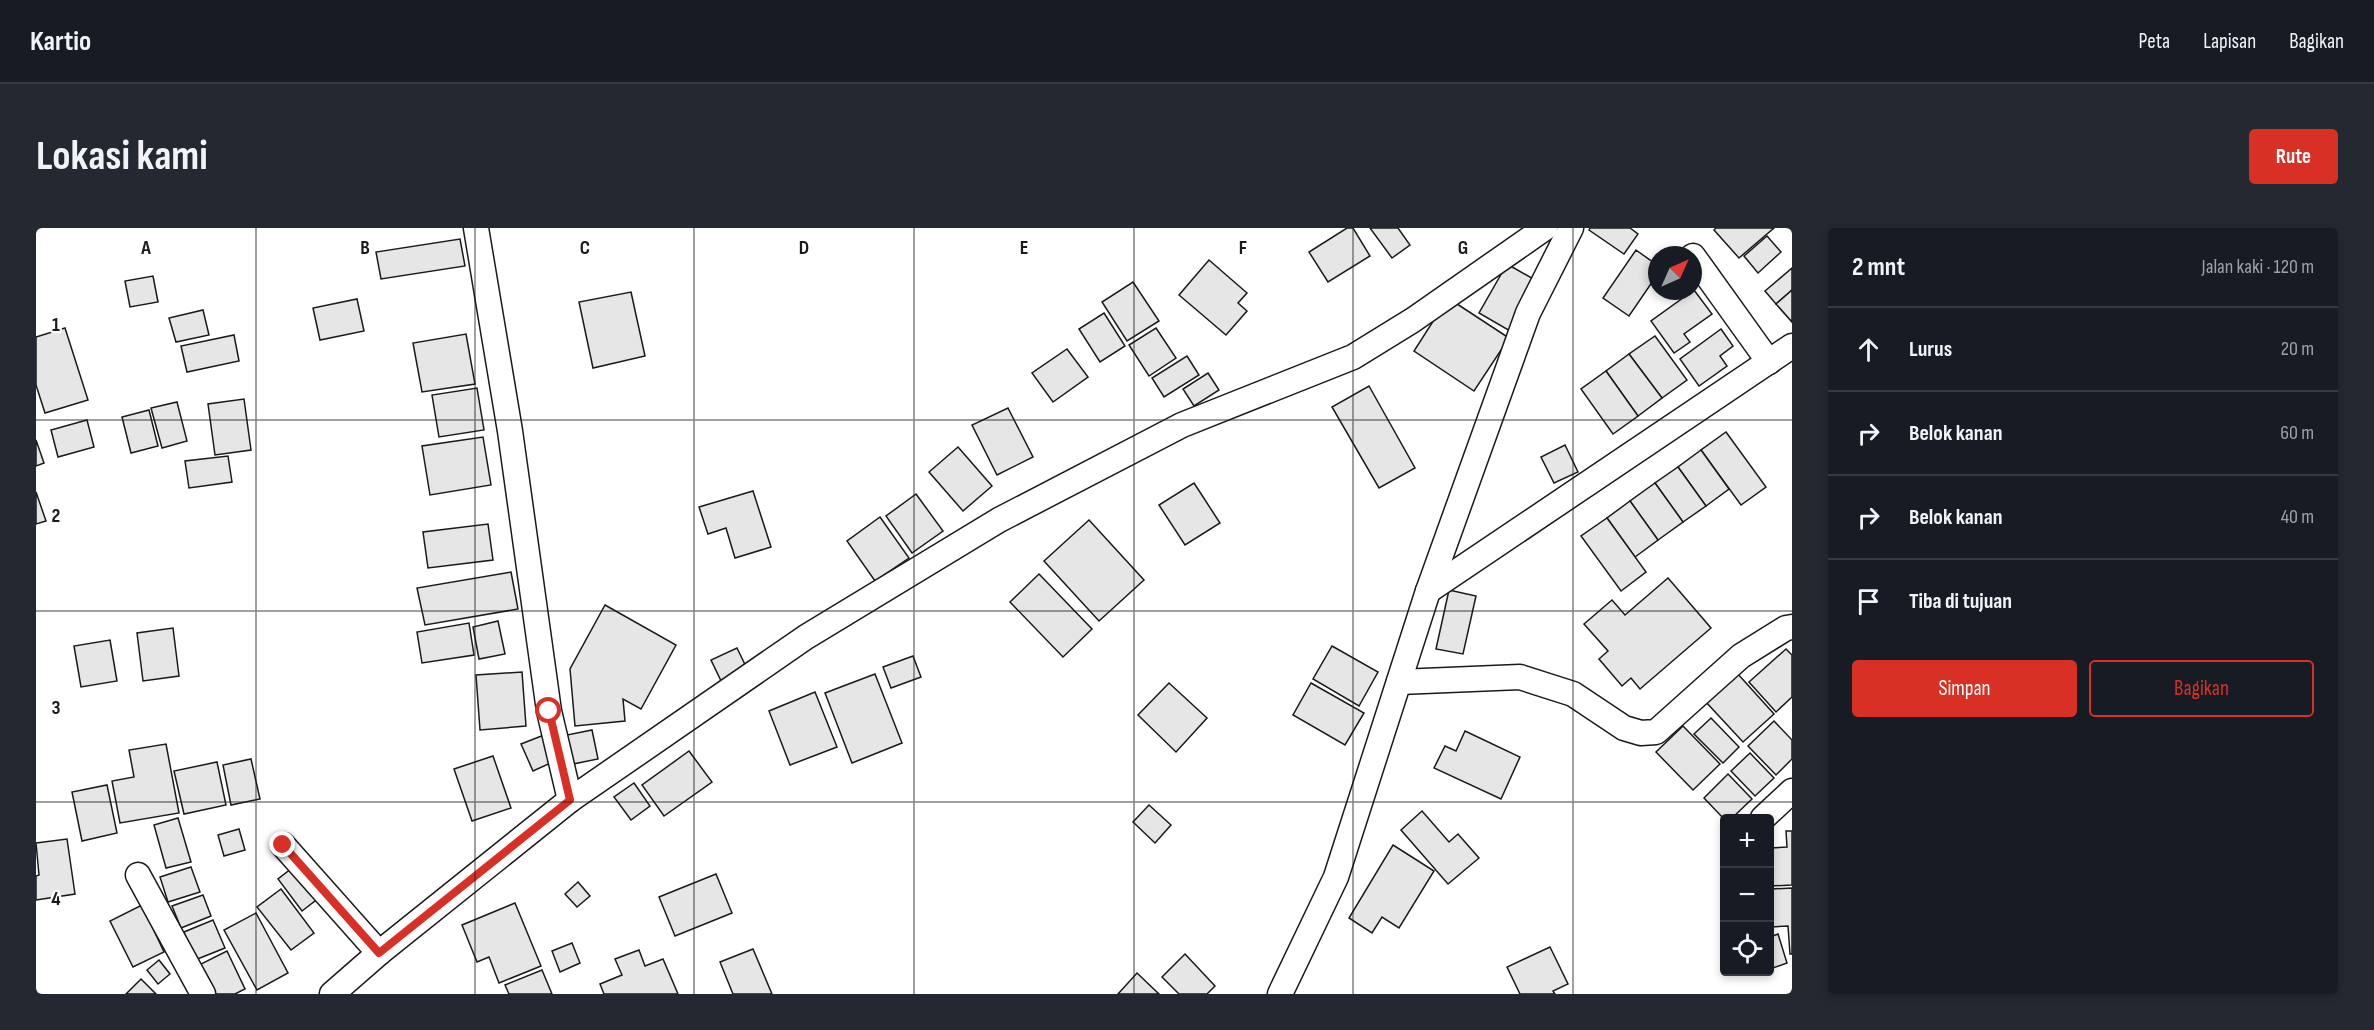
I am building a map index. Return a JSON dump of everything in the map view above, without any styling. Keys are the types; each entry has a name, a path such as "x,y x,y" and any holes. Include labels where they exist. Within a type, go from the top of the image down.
{"street":[{"path":"476,228 512,442 549,711 570,800"},
{"path":"333,994 379,953 570,800 806,637 999,520 1182,425 1353,357 1413,320 1545,228"},
{"path":"1280,994 1336,877 1428,591 1528,313 1571,228"},
{"path":"1702,269 1769,362"},
{"path":"1428,591 1792,346"},
{"path":"1399,682 1520,677 1573,694 1624,728 1641,733 1656,732 1741,656 1786,628 1792,627"},
{"path":"1768,814 1792,791"},
{"path":"283,845 379,953"},
{"path":"138,875 203,994"}],"building":[{"path":"1347,228 1353,228 1370,256 1328,282 1309,252"},
{"path":"1370,228 1398,228 1410,245 1392,258"},
{"path":"1590,228 1630,228 1638,234 1624,254 1589,230"},
{"path":"1716,228 1774,228 1739,258 1714,230"},
{"path":"1767,236 1781,252 1758,273 1744,256"},
{"path":"460,239 465,266 381,279 376,252"},
{"path":"1636,250 1648,259 1648,288 1629,316 1603,298"},
{"path":"1209,260 1247,293 1238,303 1247,311 1226,335 1179,295"},
{"path":"1507,264 1537,281 1510,331 1479,313"},
{"path":"1792,268 1792,290 1776,304 1765,291"},
{"path":"153,276 158,302 130,307 125,281"},
{"path":"1133,282 1159,321 1127,341 1102,302"},
{"path":"1792,290 1792,322 1776,304"},
{"path":"631,292 645,356 593,368 579,302"},
{"path":"1448,298 1509,338 1474,391 1414,351"},
{"path":"357,299 364,331 320,340 313,308"},
{"path":"1680,300 1702,300 1712,314 1684,334 1690,342 1674,353 1651,321"},
{"path":"203,310 209,335 176,342 169,318"},
{"path":"1104,313 1125,346 1100,362 1079,329"},
{"path":"65,328 88,400 45,413 36,385 36,337"},
{"path":"1156,328 1176,358 1149,376 1129,345"},
{"path":"1721,329 1733,346 1720,356 1727,366 1699,386 1680,359"},
{"path":"466,334 475,384 422,392 413,343"},
{"path":"234,335 239,361 187,372 181,346"},
{"path":"1655,336 1687,380 1662,398 1629,354"},
{"path":"1067,349 1088,377 1053,402 1032,373"},
{"path":"1629,354 1662,398 1638,416 1606,371"},
{"path":"1187,356 1199,375 1164,397 1152,378"},
{"path":"1606,371 1638,416 1613,434 1581,389"},
{"path":"1208,373 1219,390 1194,406 1183,389"},
{"path":"1369,386 1415,468 1379,488 1332,407"},
{"path":"477,388 484,430 439,437 432,395"},
{"path":"244,399 251,450 215,455 208,404"},
{"path":"177,402 187,441 162,448 151,408"},
{"path":"1008,408 1033,457 997,475 972,425"},
{"path":"149,410 158,446 131,453 122,417"},
{"path":"87,420 94,447 58,457 51,430"},
{"path":"1726,432 1766,487 1741,505 1701,450"},
{"path":"483,437 491,485 430,495 422,446"},
{"path":"36,440 44,463 36,466"},
{"path":"1565,445 1578,472 1554,483 1541,457"},
{"path":"958,447 992,486 963,511 929,472"},
{"path":"1701,450 1729,489 1706,506 1678,467"},
{"path":"228,456 232,482 189,488 185,461"},
{"path":"1678,467 1706,506 1683,522 1655,483"},
{"path":"1194,483 1220,523 1185,545 1159,505"},
{"path":"1655,483 1683,522 1658,540 1630,501"},
{"path":"753,491 771,547 735,558 726,528 708,534 699,507"},
{"path":"36,492 46,521 36,524"},
{"path":"916,494 943,531 912,553 886,516"},
{"path":"1630,501 1658,540 1635,557 1607,518"},
{"path":"880,517 909,558 875,581 847,541"},
{"path":"1607,518 1646,572 1621,591 1581,536"},
{"path":"1089,520 1144,580 1099,621 1044,561"},
{"path":"488,524 493,560 428,568 423,532"},
{"path":"511,572 518,609 425,625 417,588"},
{"path":"1039,574 1092,629 1063,657 1010,602"},
{"path":"1668,578 1711,628 1640,689 1631,678 1622,686 1599,659 1608,651 1584,624 1612,600 1625,615"},
{"path":"1449,590 1476,596 1463,654 1436,649"},
{"path":"605,605 676,645 641,709 623,699 625,721 575,726 570,669"},
{"path":"498,621 505,654 479,659 473,627"},
{"path":"469,623 474,655 422,663 417,632"},
{"path":"173,628 179,676 143,681 137,633"},
{"path":"110,640 117,681 81,687 74,646"},
{"path":"1332,646 1378,672 1359,706 1313,679"},
{"path":"737,648 750,675 724,687 711,660"},
{"path":"1786,649 1792,655 1792,697 1776,712 1749,682"},
{"path":"913,656 921,677 891,688 883,667"},
{"path":"522,672 526,726 480,730 476,675"},
{"path":"1737,673 1774,714 1743,742 1705,701"},
{"path":"875,674 902,743 852,763 825,693"},
{"path":"1169,683 1207,718 1176,752 1138,715"},
{"path":"1311,683 1364,713 1345,745 1293,715"},
{"path":"815,692 837,747 790,765 769,711"},
{"path":"1711,718 1739,747 1723,763 1694,734"},
{"path":"1774,721 1792,740 1792,759 1776,775 1748,746"},
{"path":"1683,726 1720,764 1693,790 1656,752"},
{"path":"592,730 598,759 573,764 567,735"},
{"path":"1465,731 1520,757 1501,799 1434,768 1445,746 1456,751"},
{"path":"544,735 555,761 533,771 521,744"},
{"path":"166,744 179,813 120,823 112,781 134,777 129,750"},
{"path":"689,751 712,782 664,816 642,785"},
{"path":"1750,753 1774,778 1755,796 1731,771"},
{"path":"493,756 511,808 472,821 454,769"},
{"path":"251,759 260,799 231,805 223,765"},
{"path":"217,762 226,805 184,814 174,771"},
{"path":"1728,774 1752,799 1736,814 1720,815 1704,798"},
{"path":"634,783 650,806 631,820 614,797"},
{"path":"107,785 117,833 82,841 72,792"},
{"path":"1149,805 1171,825 1155,843 1133,822"},
{"path":"1422,811 1449,842 1458,834 1479,858 1448,884 1401,830"},
{"path":"178,818 191,862 166,868 154,825"},
{"path":"239,829 245,850 224,856 218,835"},
{"path":"1786,831 1792,831 1792,885 1774,886 1774,848 1787,847"},
{"path":"67,839 75,894 36,900 36,876 39,875 36,843"},
{"path":"1393,845 1434,871 1399,928 1382,917 1372,933 1349,918"},
{"path":"296,865 320,897 302,911 278,879"},
{"path":"191,867 200,892 168,902 160,877"},
{"path":"716,874 732,913 675,936 659,897"},
{"path":"578,882 590,896 577,907 565,894"},
{"path":"1792,888 1792,954 1790,954 1788,926 1774,927 1774,889"},
{"path":"281,889 314,933 291,950 257,907"},
{"path":"203,895 211,916 181,928 172,906"},
{"path":"515,903 541,966 499,983 489,957 477,962 462,925"},
{"path":"142,905 164,952 133,967 110,921"},
{"path":"256,913 288,973 257,990 224,930"},
{"path":"213,920 225,948 195,960 184,932"},
{"path":"1778,934 1787,963 1774,968 1774,936"},
{"path":"572,943 580,963 560,972 552,951"},
{"path":"1550,947 1568,984 1553,991 1555,994 1520,994 1507,967"},
{"path":"753,949 772,994 733,994 720,962"},
{"path":"639,950 645,966 663,959 678,994 604,994 600,984 622,975 615,959"},
{"path":"227,951 245,989 235,994 212,994 199,965"},
{"path":"1185,954 1215,986 1207,994 1179,994 1162,977"},
{"path":"159,960 170,974 158,984 147,970"},
{"path":"542,970 552,994 509,994 505,985"},
{"path":"1137,973 1159,994 1118,994"},
{"path":"141,979 156,994 126,994"}],"route":[{"path":"283,845 379,953 570,800 549,711"}]}
